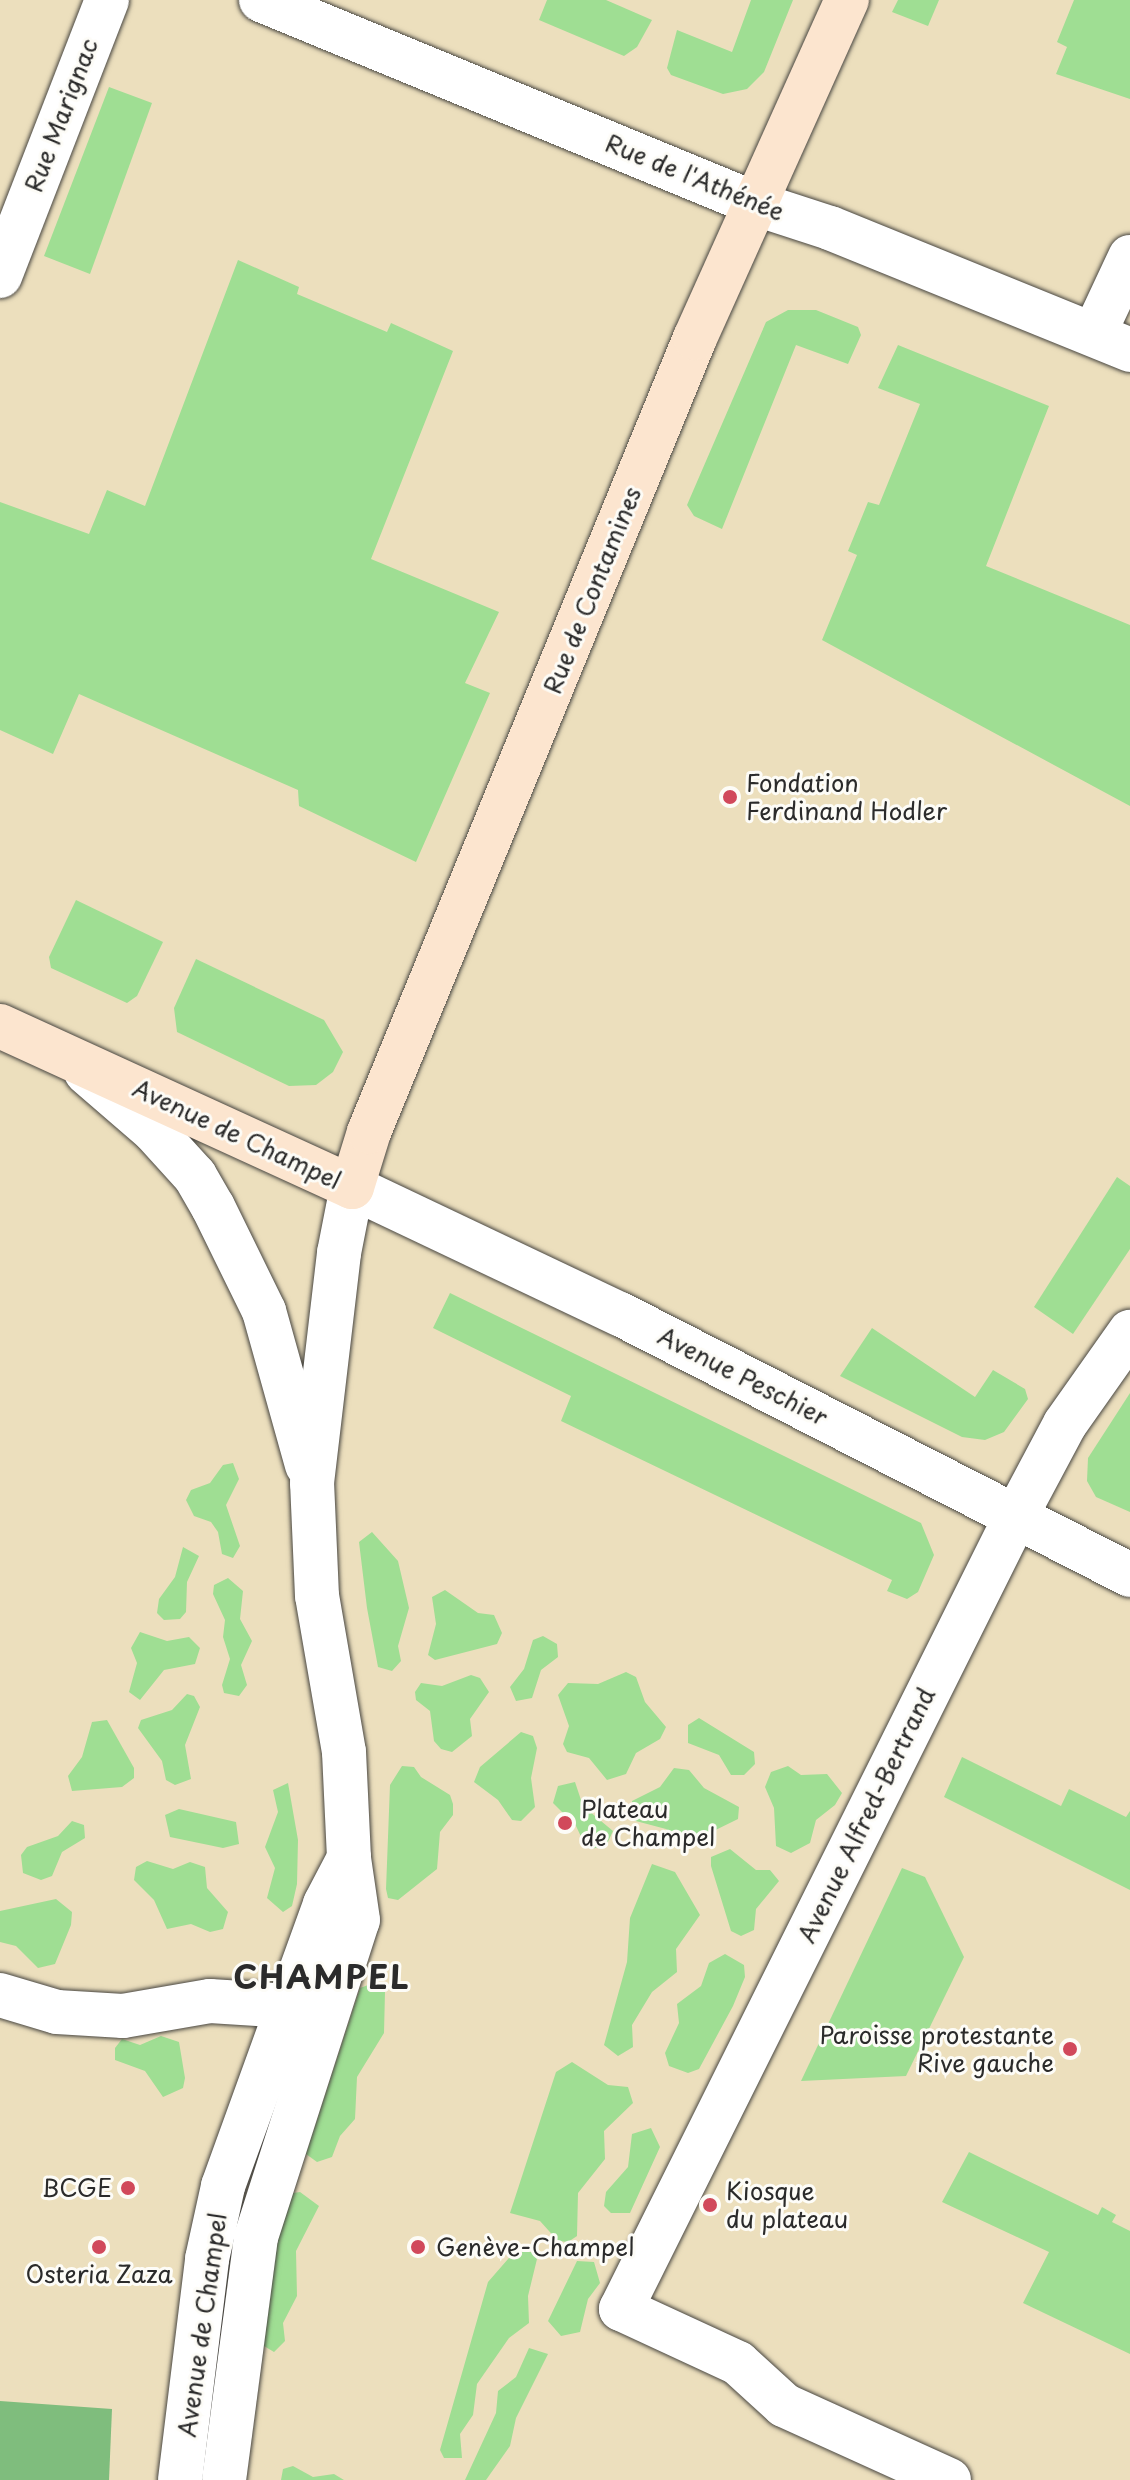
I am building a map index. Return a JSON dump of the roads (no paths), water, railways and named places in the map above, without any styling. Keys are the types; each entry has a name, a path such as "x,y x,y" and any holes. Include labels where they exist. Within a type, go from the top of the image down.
{"main road":[{"name":"Rue de Contamines","path":"352,1187 369,1132 610,546 847,0"},
{"name":"Avenue de Champel","path":"0,1026 352,1187"}],"street":[{"name":"Rue Marignac","path":"0,276 107,0"},
{"name":"Rue de l'Athénée","path":"261,0 756,204 830,228 1112,342"},
{"path":"1112,342 1130,257"},
{"name":"Avenue de Champel","path":"68,1056 154,1131 195,1176 213,1207 264,1311 312,1483"},
{"name":"Avenue de Champel","path":"224,2480 256,2237 308,2014 325,1904 349,1858 344,1752 317,1596 312,1483 339,1253 352,1187"},
{"name":"Avenue Peschier","path":"352,1187 620,1314 1130,1575"},
{"name":"Avenue Alfred-Bertrand","path":"949,2480 784,2405 738,2363 621,2309 1015,1518 1065,1424 1130,1332"},
{"path":"0,1995 57,2012 123,2016 210,2001 308,2014"},
{"name":"Avenue de Champel","path":"180,2480 207,2259 220,2201 308,2014"}],"place":[{"name":"Fondation Ferdinand Hodler","path":"730,797"},
{"name":"Plateau de Champel","path":"565,1823"},
{"name":"Paroisse protestante Rive gauche","path":"1070,2049"},
{"name":"BCGE","path":"128,2188"},
{"name":"Kiosque du plateau","path":"710,2205"},
{"name":"Osteria Zaza","path":"99,2247"},
{"name":"Genève-Champel","path":"418,2247"}],"district":[{"name":"CHAMPEL","path":"322,1976"}]}
